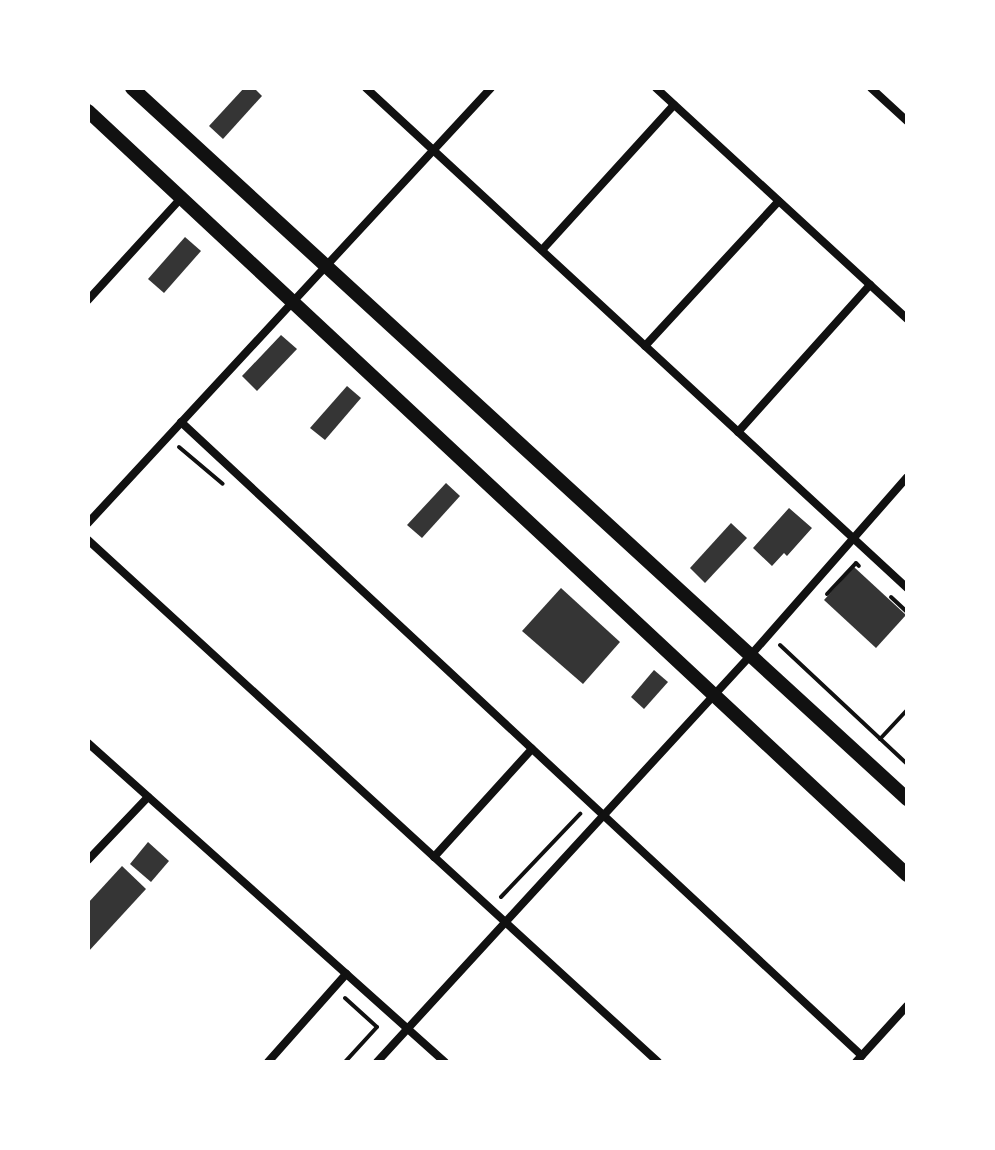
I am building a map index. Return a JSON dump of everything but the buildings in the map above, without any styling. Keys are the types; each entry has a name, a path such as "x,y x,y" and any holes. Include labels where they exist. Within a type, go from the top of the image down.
{"main road":[{"path":"132,88 907,799"},
{"path":"88,111 907,875"}],"street":[{"path":"366,88 907,588"},
{"path":"88,523 491,88"},
{"path":"656,88 907,319"},
{"path":"871,88 907,121"},
{"path":"542,250 674,105"},
{"path":"88,300 181,198"},
{"path":"645,346 779,201"},
{"path":"738,432 870,285"},
{"path":"181,422 603,815 859,1059 907,1006"},
{"path":"377,1062 750,656 907,477"},
{"path":"88,540 658,1062"},
{"path":"88,743 445,1062"},
{"path":"434,857 532,749"},
{"path":"88,860 148,797"},
{"path":"268,1062 346,974"}],"path":[{"path":"170,457 180,446 227,488"},
{"path":"818,604 856,563 866,573"},
{"path":"886,592 907,612"},
{"path":"789,635 780,646 907,764"},
{"path":"880,739 907,710"},
{"path":"497,902 583,812"},
{"path":"335,1008 345,998 377,1027 345,1062"}]}
